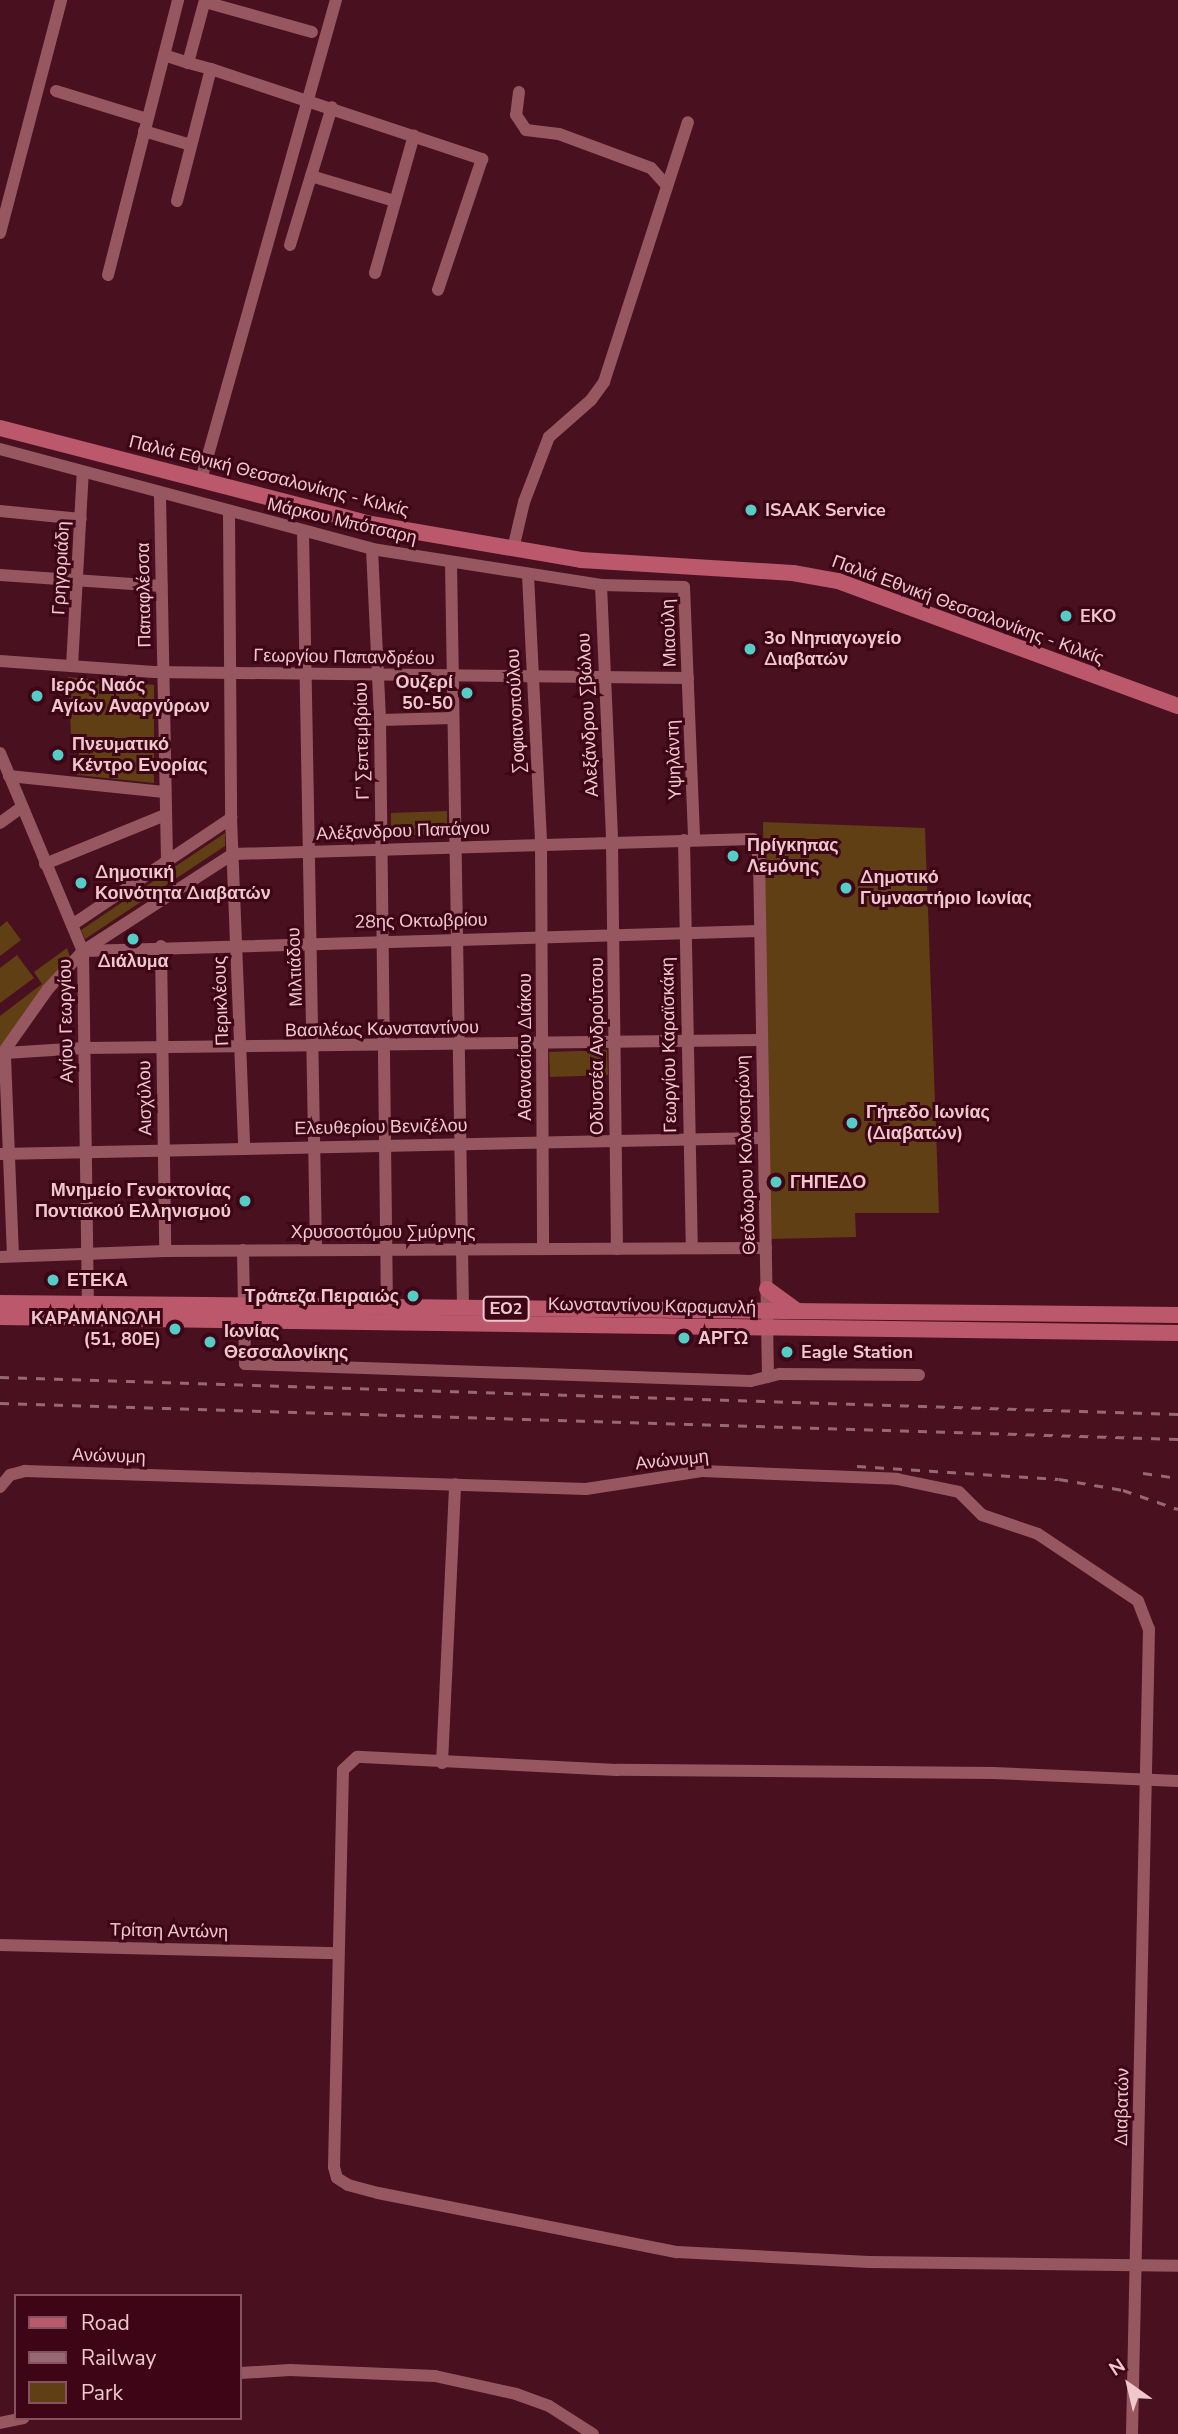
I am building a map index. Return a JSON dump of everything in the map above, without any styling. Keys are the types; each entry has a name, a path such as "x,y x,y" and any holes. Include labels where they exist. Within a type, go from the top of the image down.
{"main road":[{"name":"Παλιά Εθνική Θεσσαλονίκης - Κιλκίς","path":"0,428 371,524 593,562 793,573 838,581 1178,706"},
{"path":"767,1289 797,1311"},
{"name":"Κωνσταντίνου Καραμανλή","path":"0,1303 88,1304 244,1313 768,1319 797,1311 1178,1315"},
{"name":"Κωνσταντίνου Καραμανλή","path":"0,1317 244,1313 387,1307 463,1308 1178,1333"}],"street":[{"path":"0,233 61,0"},
{"path":"107,275 178,0"},
{"path":"201,480 336,0"},
{"path":"188,63 205,1 312,32"},
{"path":"164,55 332,107 482,159 438,290"},
{"path":"177,201 211,69"},
{"path":"56,90 191,145"},
{"path":"519,92 516,115 526,130 559,134 651,168 667,186"},
{"path":"290,245 332,107"},
{"path":"513,549 524,502 549,437 591,400 604,382 688,122"},
{"path":"375,273 414,135"},
{"path":"312,176 395,201"},
{"name":"Μάρκου Μπότσαρη","path":"0,449 160,496 372,549 601,585 684,587"},
{"name":"Γρηγοριάδη","path":"72,666 79,580 83,472"},
{"name":"Παπαφλέσσα","path":"160,496 167,861"},
{"path":"0,511 81,519"},
{"name":"Περικλέους","path":"229,513 231,818 244,1146"},
{"name":"Μιλτιάδου","path":"303,531 304,675 315,1047 316,1250"},
{"name":"Γ' Σεπτεμβρίου","path":"372,549 380,720 387,1307"},
{"path":"451,562 463,1308"},
{"path":"0,575 162,586"},
{"name":"Σοφιανοπούλου","path":"528,575 541,845"},
{"name":"Αλεξάνδρου Σβώλου","path":"601,585 612,842"},
{"name":"Μιαούλη","path":"684,587 688,678"},
{"name":"Γεωργίου Παπανδρέου","path":"0,661 232,674 688,678"},
{"name":"Υψηλάντη","path":"688,678 689,840"},
{"path":"380,720 453,718"},
{"name":"Αγίου Γεωργίου","path":"0,753 83,951 88,1304"},
{"path":"9,776 164,792"},
{"path":"0,823 22,807"},
{"path":"46,864 165,814"},
{"path":"72,925 231,818"},
{"name":"Αλέξανδρου Παπάγου","path":"233,854 753,839"},
{"name":"Θεόδωρου Κολοκοτρώνη","path":"753,839 759,857 760,1040 768,1377"},
{"name":"Γεωργίου Καραϊσκάκη","path":"689,840 684,932 692,1248"},
{"name":"Οδυσσέα Ανδρούτσου","path":"612,842 617,1249"},
{"name":"Αθανασίου Διάκου","path":"541,845 543,1249"},
{"path":"7,1256 2,1055 48,989 83,951 233,854"},
{"name":"28ης Οκτωβρίου","path":"83,951 161,946 760,931"},
{"name":"Αισχύλου","path":"161,946 165,1251"},
{"name":"Βασιλέως Κωνσταντίνου","path":"2,1055 85,1048 240,1049 760,1040"},
{"name":"Ελευθερίου Βενιζέλου","path":"6,1154 86,1149 762,1139"},
{"name":"Χρυσοστόμου Σμύρνης","path":"7,1256 243,1250 766,1248"},
{"path":"243,1250 245,1364 751,1381 768,1377 919,1375"},
{"name":"Ανώνυμη","path":"0,1487 10,1475 25,1471 586,1489 702,1471 897,1479 959,1492 982,1515 1038,1534 1138,1601 1149,1629 1147,1780"},
{"path":"442,1763 455,1484"},
{"path":"1178,1781 442,1763 357,1757 344,1770 334,2167 337,2178 348,2185 677,2252 869,2262 1178,2266"},
{"name":"Διαβατών","path":"1132,2434 1138,2266 1147,1780"},
{"name":"Τρίτση Αντώνη","path":"0,1945 338,1953"},
{"path":"242,2374 368,2371 435,2376 516,2394 549,2406 593,2434"}],"green space":[{"path":"68,677 154,685 154,783 77,775 79,752 71,735"},
{"path":"447,811 447,834 391,835 391,813"},
{"path":"763,822 925,828 939,1213 855,1213 856,1237 769,1239"},
{"path":"225,833 225,846 85,939 81,930"},
{"path":"7,921 21,940 0,956 0,927"},
{"path":"67,948 70,957 0,1052 0,1016 42,984 34,972"},
{"path":"17,955 34,978 0,1003 0,968"},
{"path":"607,1050 608,1075 550,1077 549,1052"}],"railway":[{"path":"0,1377 1178,1414"},
{"path":"0,1403 1178,1439"},
{"path":"857,1466 1059,1479 1123,1490 1178,1509"},
{"path":"1143,1473 1178,1478"}],"place":[{"name":"ISAAK Service","path":"751,510"},
{"name":"EKO","path":"1066,616"},
{"name":"3ο Νηπιαγωγείο Διαβατών","path":"750,649"},
{"name":"Ουζερί 50-50","path":"467,693"},
{"name":"Ιερός Ναός Αγίων Αναργύρων","path":"37,696"},
{"name":"Πνευματικό Κέντρο Ενορίας","path":"58,755"},
{"name":"Πρίγκηπας Λεμόνης","path":"733,856"},
{"name":"Δημοτική Κοινότητα Διαβατών","path":"81,883"},
{"name":"Δημοτικό Γυμναστήριο Ιωνίας","path":"846,888"},
{"name":"Διάλυμα","path":"133,939"},
{"name":"Γήπεδο Ιωνίας (Διαβατών)","path":"852,1123"},
{"name":"ΓΗΠΕΔΟ","path":"776,1182"},
{"name":"Μνημείο Γενοκτονίας Ποντιακού Ελληνισμού","path":"245,1201"},
{"name":"ΕΤΕΚΑ","path":"53,1280"},
{"name":"Τράπεζα Πειραιώς","path":"413,1296"},
{"name":"ΚΑΡΑΜΑΝΩΛΗ (51, 80Ε)","path":"175,1329"},
{"name":"ΑΡΓΩ","path":"684,1338"},
{"name":"Ιωνίας Θεσσαλονίκης","path":"210,1342"},
{"name":"Eagle Station","path":"787,1352"}]}
